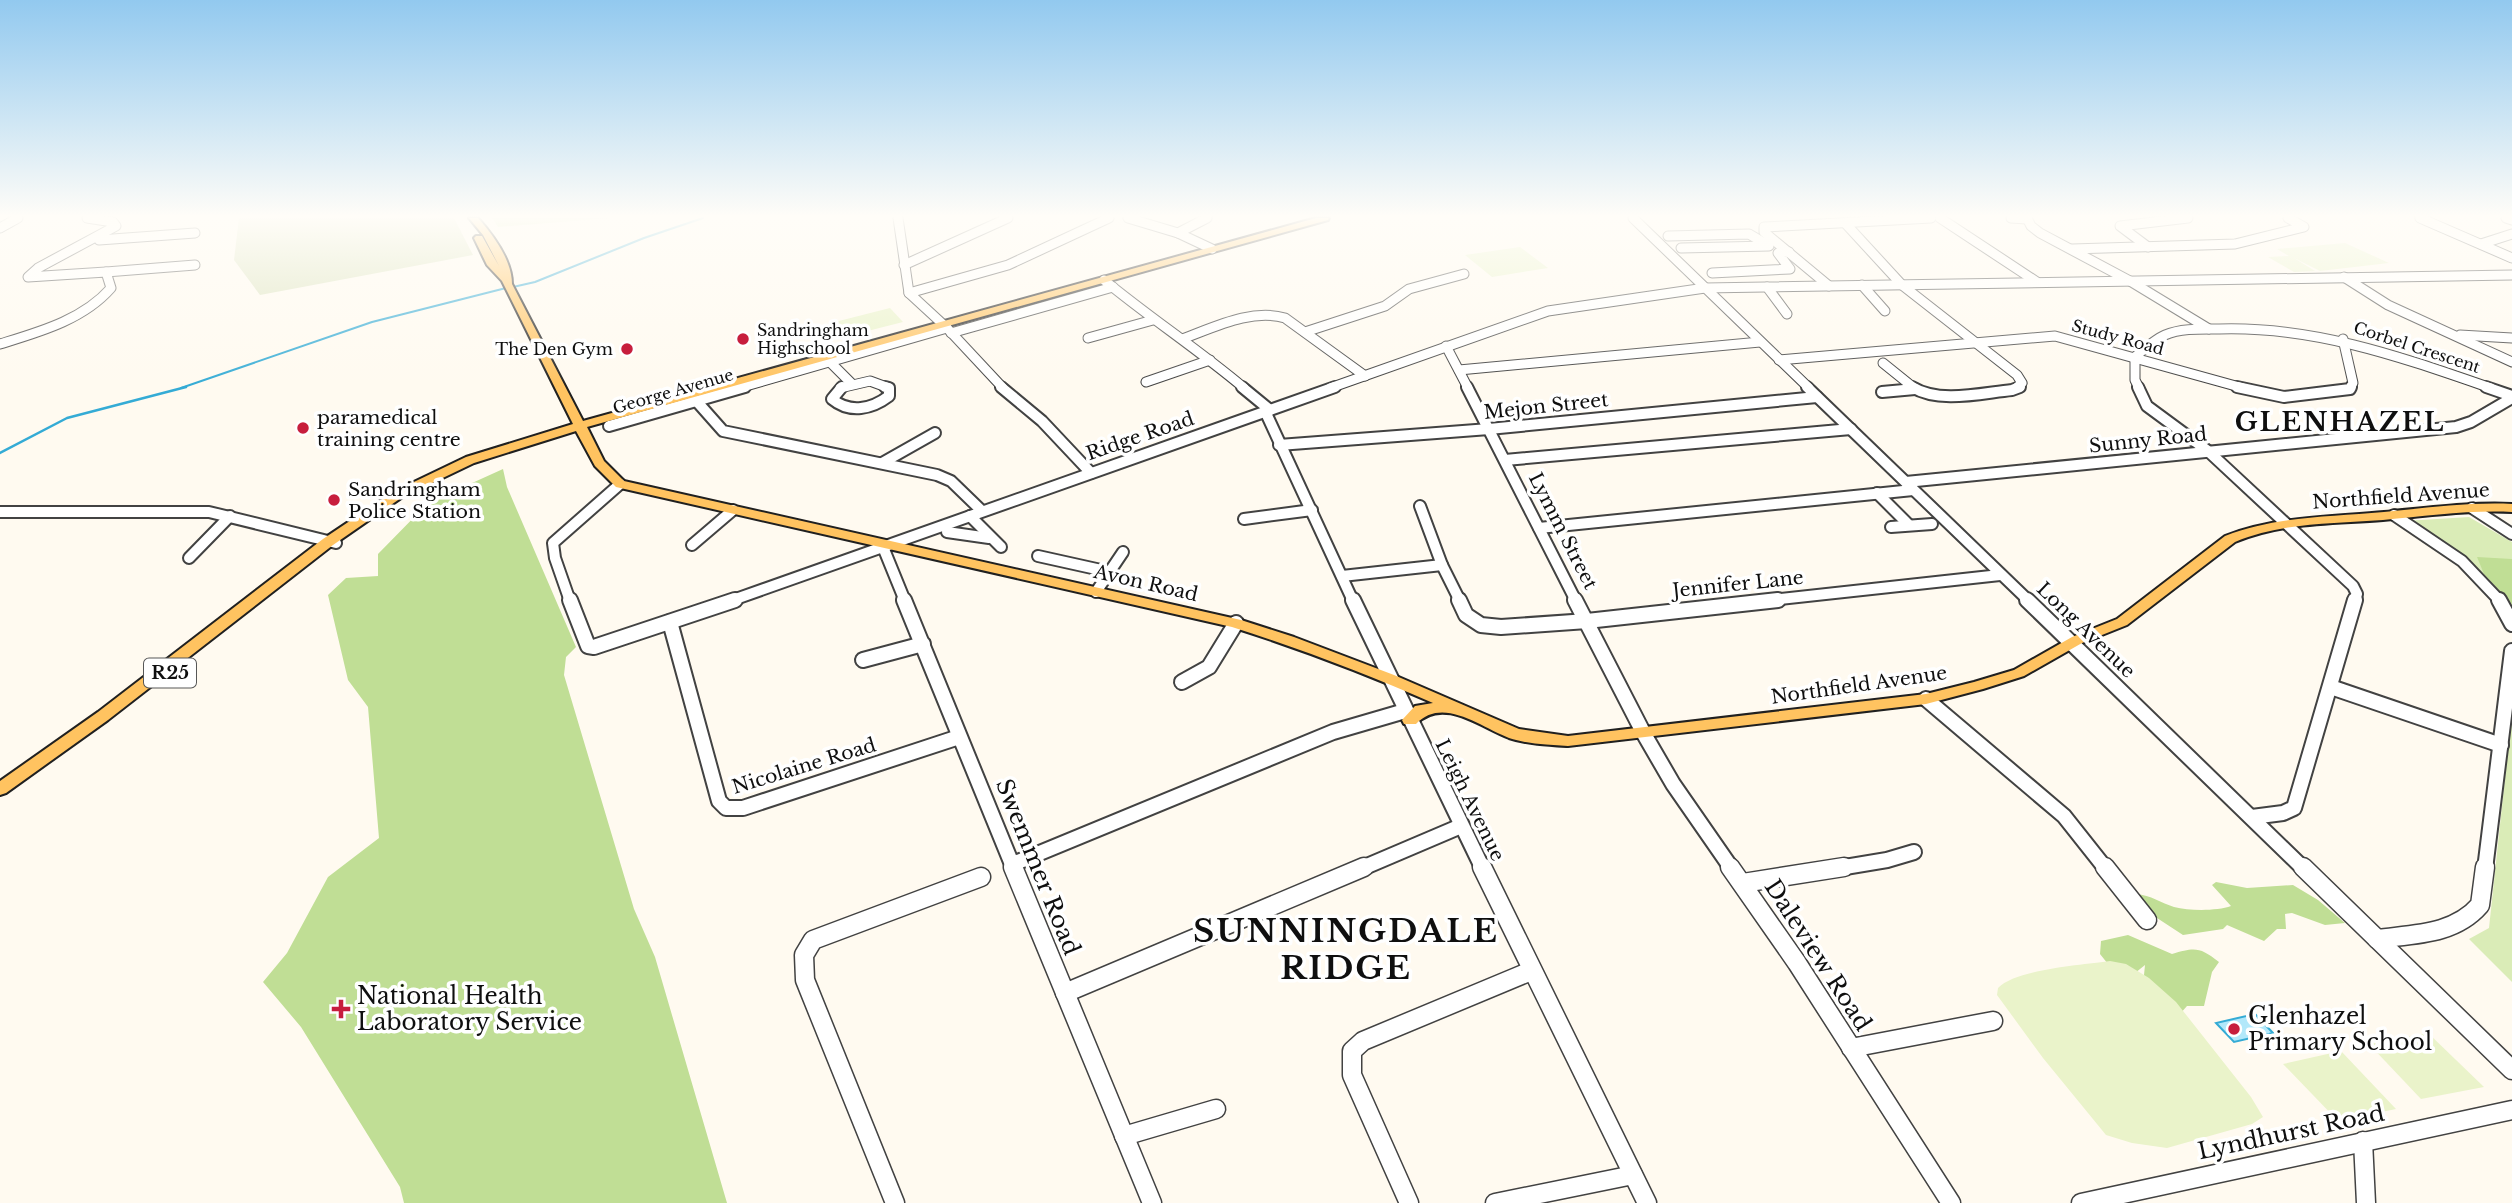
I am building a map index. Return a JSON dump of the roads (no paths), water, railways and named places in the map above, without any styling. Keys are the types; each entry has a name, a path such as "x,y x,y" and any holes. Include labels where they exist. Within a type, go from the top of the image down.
{"main road":[{"path":"498,274 508,284 602,467 621,484 886,546"},
{"name":"George Avenue","path":"580,427 947,328 1122,274"},
{"path":"572,409 611,421"},
{"path":"526,440 554,425 572,409"},
{"name":"George Avenue","path":"580,427 611,421 635,411"},
{"name":"R25","path":"0,789 103,716 376,509 436,475 526,440 580,427"},
{"name":"R25","path":"0,799 100,729 332,542 442,476 506,450 580,427"},
{"name":"Northfield Avenue","path":"1389,678 1516,734 1541,740 1569,741 1644,734 1926,699 2019,673 2071,643 2122,622 2230,539 2256,528 2472,508 2512,508"},
{"name":"Avon Road","path":"886,546 1236,623 1389,678"},
{"path":"1408,716 1436,706 1452,707"}],"street":[{"path":"32,274 28,277 73,274"},
{"path":"0,344 44,329 89,307 111,288 107,274"},
{"path":"906,274 909,293 947,328 1005,391 1042,421 1091,473"},
{"path":"909,293 976,274"},
{"path":"1305,332 1385,306 1409,289 1463,274"},
{"name":"Long Avenue","path":"1691,274 2512,1070"},
{"path":"1815,274 1829,286"},
{"path":"1882,392 1914,390 1947,397 2005,391 2020,387 2022,383 2017,375 1902,285 1892,274"},
{"path":"2024,274 2037,283"},
{"path":"2118,274 2209,329"},
{"name":"Ridge Road","path":"594,647 1548,311 1705,288 2512,275"},
{"path":"2344,277 2388,305 2512,362"},
{"name":"Leigh Avenue","path":"1104,279 1153,320 1210,360 1268,411 1279,445 1389,678 1647,1203"},
{"path":"1862,285 1885,311"},
{"path":"1767,287 1787,314"},
{"name":"George Avenue","path":"947,328 1113,288"},
{"path":"1182,339 1267,314 1282,316 1365,376"},
{"path":"1088,338 1153,320"},
{"name":"Corbel Crescent","path":"2135,358 2165,336 2209,329 2267,328 2343,339 2512,397"},
{"path":"2453,335 2512,338"},
{"name":"Study Road","path":"1779,360 2055,336 2263,394 2291,396 2350,389 2353,383 2343,339"},
{"path":"1459,370 1760,342"},
{"name":"Lymm Street","path":"1446,346 1644,734"},
{"path":"2135,358 2136,380 2147,406 2208,451 2353,586 2357,594 2293,810 2252,817"},
{"path":"827,360 851,383 878,382 885,384 891,392 884,401 868,407 849,408 835,403 833,395 851,383"},
{"path":"1146,382 1210,360"},
{"path":"1883,363 1914,390"},
{"name":"Mejon Street","path":"1279,445 1489,429 1816,397"},
{"name":"Sunny Road","path":"1539,528 1877,494 1910,486 2208,451 2462,426 2512,397"},
{"path":"694,398 723,431 945,478 982,512"},
{"name":"George Avenue","path":"611,421 694,398"},
{"path":"1505,460 1851,429"},
{"path":"882,463 935,433"},
{"path":"594,647 588,646 583,636 555,558 553,542 621,484"},
{"path":"1877,494 1909,525"},
{"path":"1342,576 1442,565 1420,506"},
{"path":"2472,508 2512,534"},
{"path":"692,545 733,510"},
{"path":"1244,519 1312,510"},
{"path":"0,512 194,511 230,516 332,542"},
{"path":"2394,515 2482,578 2493,589 2512,624"},
{"path":"189,558 230,516"},
{"path":"970,516 1000,547"},
{"path":"1891,527 1933,523"},
{"path":"947,532 989,538"},
{"name":"Swemmer Road","path":"886,546 959,737 1152,1203"},
{"path":"1096,592 1123,552"},
{"path":"1038,556 1110,572"},
{"name":"Jennifer Lane","path":"1442,565 1466,615 1481,625 1501,627 1587,621 2000,575"},
{"name":"Nicolaine Road","path":"670,622 719,801 726,808 743,808 959,737"},
{"path":"1182,682 1209,667 1236,623"},
{"path":"863,660 923,643"},
{"path":"2377,939 2450,927 2470,918 2480,905 2512,651"},
{"path":"2331,687 2501,745"},
{"path":"1926,699 2064,816 2147,920"},
{"path":"1013,864 1321,736 1408,716"},
{"name":"Daleview Road","path":"1644,734 1673,784 1743,883 1951,1203"},
{"path":"1065,993 1461,826"},
{"path":"1743,883 1887,860 1914,852"},
{"path":"895,1203 803,972 803,954 813,940 981,877"},
{"path":"1409,1203 1352,1075 1352,1051 1363,1041 1531,971"},
{"path":"1851,1048 1993,1021"},
{"path":"1124,1136 1216,1109"},
{"name":"Lyndhurst Road","path":"2081,1203 2512,1110"},
{"path":"2363,1141 2366,1203"},
{"path":"1495,1203 1633,1175"}],"water":[{"path":"2255,1014 2273,1033 2234,1042 2216,1023"}],"waterway":[{"path":"513,287 554,274"},
{"path":"181,388 372,322 506,288"},
{"path":"0,453 67,418 186,387"}],"place":[{"name":"Sandringham Highschool","path":"743,339"},
{"name":"The Den Gym","path":"627,349"},
{"name":"paramedical training centre","path":"303,428"},
{"name":"Sandringham Police Station","path":"334,500"},
{"name":"National Health Laboratory Service","path":"341,1009"},
{"name":"Glenhazel Primary School","path":"2234,1029"}],"district":[{"name":"GLENHAZEL","path":"2340,422"},
{"name":"SUNNINGDALE RIDGE","path":"1346,950"}]}
